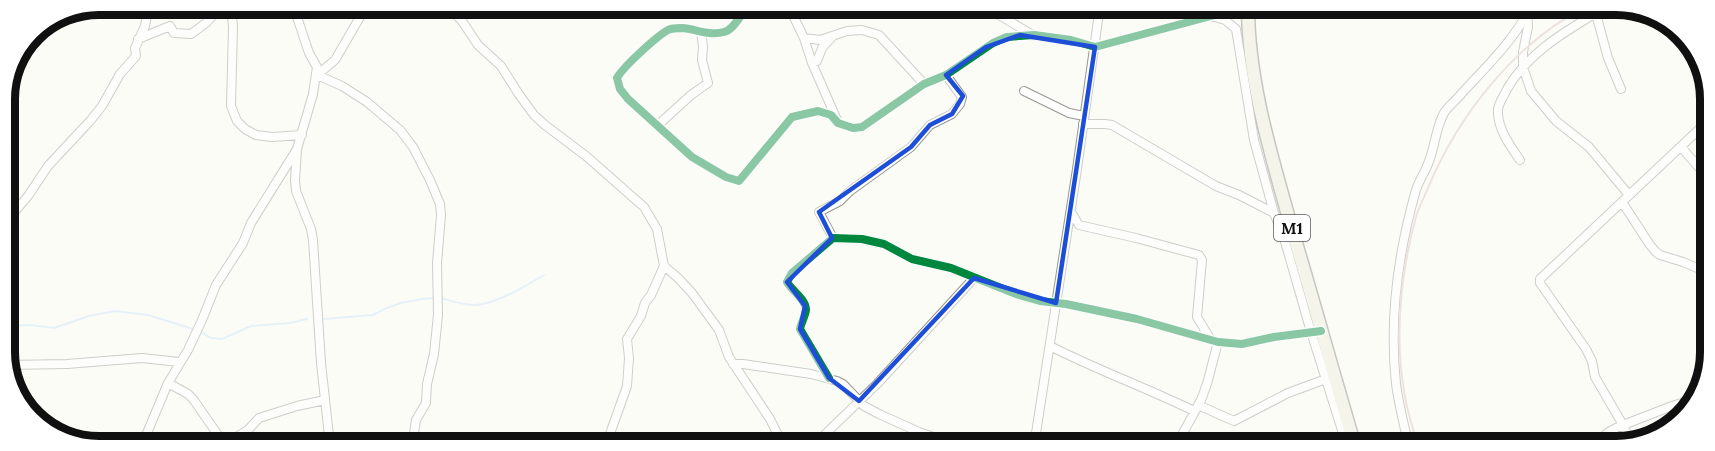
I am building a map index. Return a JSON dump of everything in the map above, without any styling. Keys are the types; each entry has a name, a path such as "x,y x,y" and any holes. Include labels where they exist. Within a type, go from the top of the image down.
{"main road":[{"name":"M1","path":"1248,15 1251,57 1261,115 1345,436"}],"street":[{"path":"15,212 48,165 90,122 120,74 136,56 135,48 145,26 147,15"},
{"path":"138,39 170,26 174,33 191,34 213,15"},
{"path":"232,15 231,106 237,121 256,135 302,135"},
{"path":"146,436 168,383 188,350 216,285 243,243 251,223 297,148 302,135 317,67 305,44 296,15"},
{"path":"317,75 335,60 361,15"},
{"path":"456,15 478,45 501,66 534,115 586,156 644,207 657,229 664,266 641,316 627,339 629,358 627,386 609,436"},
{"path":"741,15 731,28 724,32 670,29 621,70 617,78 620,89 628,99 692,157 739,182 792,117 818,111 831,116 838,123 853,128 862,127 924,84 946,75 1000,39 1012,36 1034,36 1071,40 1095,47 1211,16 1225,20 1236,29 1254,141 1274,213 1316,332 1326,380 1344,436"},
{"path":"793,15 838,123"},
{"path":"999,15 1034,36"},
{"path":"1036,436 1099,15"},
{"path":"1406,436 1396,384 1394,310 1395,288 1402,248 1416,190 1429,164 1445,111 1506,43 1525,15"},
{"path":"1528,15 1523,67 1530,89 1537,100 1562,126 1589,147 1629,195"},
{"path":"1520,160 1505,135 1498,113 1504,94 1523,67 1553,41 1594,15"},
{"path":"1596,15 1608,58 1621,89"},
{"path":"804,38 820,40 862,30 879,35 924,84"},
{"path":"657,126 708,83 702,60 701,32"},
{"path":"812,63 817,61 822,48 832,37"},
{"path":"317,75 342,86 400,130 413,147 440,204 437,263 438,315 434,354 427,384 426,402 416,420 414,436"},
{"path":"833,238 819,212 840,201 850,191 911,147 930,125 957,109 962,97 946,75"},
{"path":"1024,91 1084,120 1109,124 1216,186 1274,213"},
{"path":"1628,435 1595,377 1592,361 1586,349 1539,281 1543,274 1700,129"},
{"path":"1682,147 1700,168"},
{"path":"297,148 296,190 311,228 313,240 321,363 329,436"},
{"path":"1622,202 1652,248 1660,255 1700,269"},
{"path":"1071,212 1079,225 1199,255 1203,260 1197,317 1215,341 1207,384 1181,436"},
{"path":"829,378 800,329 806,311 805,306 787,282 792,273 833,238 862,239 884,244 912,259 951,268 1016,294 1040,301 1066,303 1137,319 1215,341 1242,344 1316,332"},
{"path":"664,266 692,293 719,330 733,364 770,419 778,436"},
{"path":"823,436 916,343 974,278"},
{"path":"1050,346 1170,399 1234,421 1288,393 1326,380"},
{"path":"17,365 68,364 142,358 179,362"},
{"path":"733,364 829,378 843,384 864,406 930,436"},
{"path":"168,383 193,399 219,436"},
{"path":"238,436 248,430 259,418 325,400"},
{"path":"1605,436 1623,424 1682,403"}],"highlighted area":[{"path":"1020,35 1095,47 1056,303 974,278 859,401 829,378 800,329 805,306 787,282 832,238 819,212 911,147 930,125 952,114 963,96 946,75 986,47"}],"waterway":[{"path":"441,298 474,305 491,302 544,275"},
{"path":"323,319 373,315 401,303 435,298"},
{"path":"15,326 54,328 89,316 115,311 148,315 193,329"},
{"path":"201,332 211,338 222,339 251,326 290,323 307,319"}],"railway":[{"path":"1416,436 1404,391 1400,362 1400,332 1404,274 1416,217 1441,160 1473,108 1492,83 1536,40 1571,15"}],"cycle path":[{"path":"742,15 735,24 724,32 708,33 682,28 668,30 641,52 617,78 620,89 628,99 692,157 726,177 739,181 792,117 818,111 831,115 838,123 853,128 862,127 924,84 946,75 993,43 1007,37 1034,35 1071,40 1095,47 1214,15"},
{"path":"829,378 800,329 806,310 805,306 787,282 792,273 833,238 862,239 884,244 912,259 951,268 1016,294 1040,301 1137,319 1218,342 1242,344 1321,331"}]}
